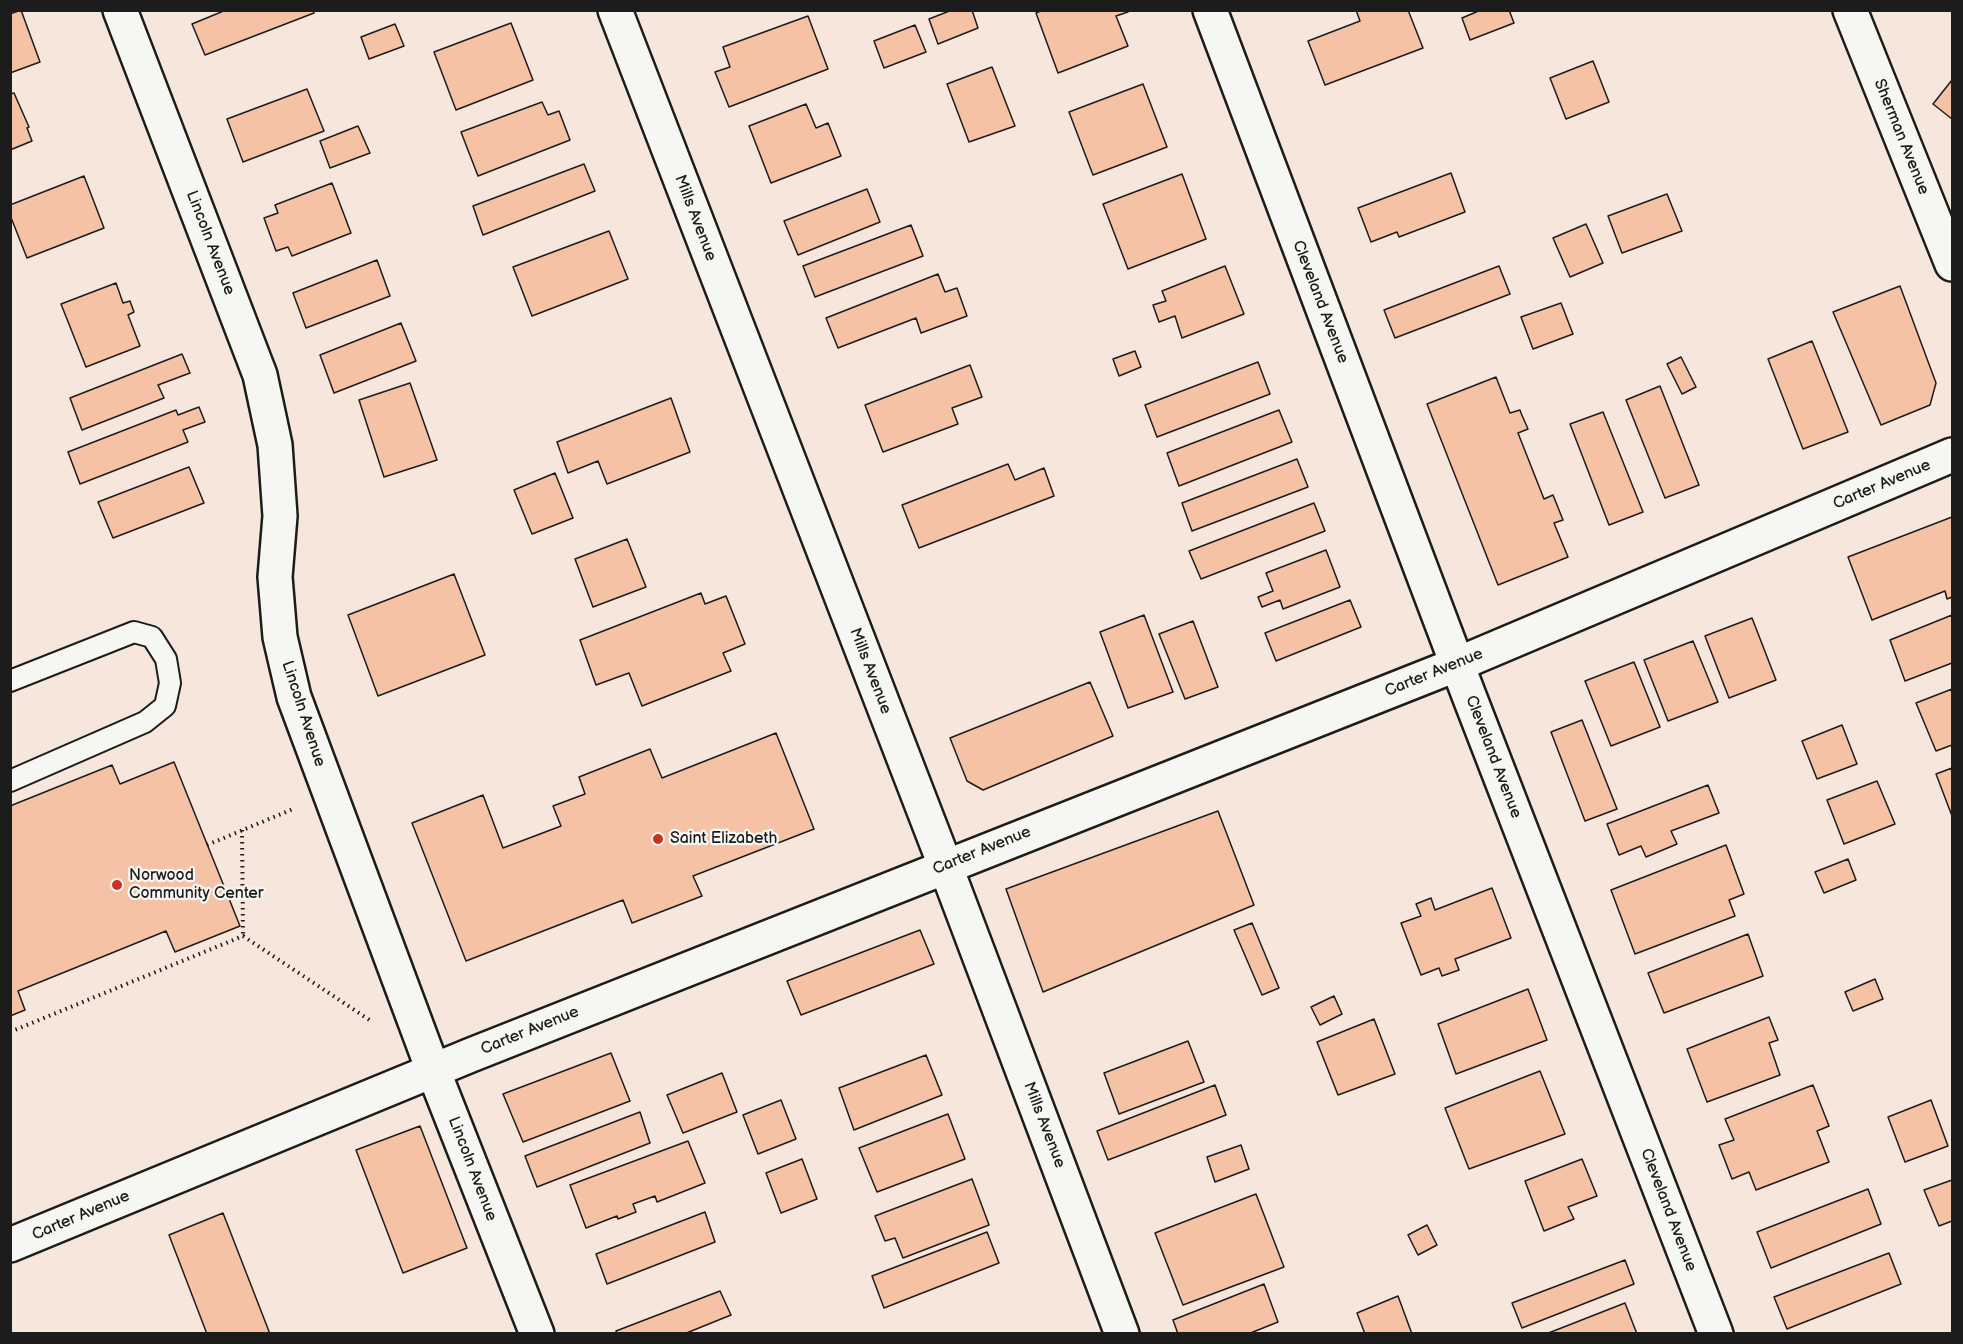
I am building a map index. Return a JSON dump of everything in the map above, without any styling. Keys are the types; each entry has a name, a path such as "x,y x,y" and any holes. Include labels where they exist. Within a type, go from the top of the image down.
{"street":[{"name":"Lincoln Avenue","path":"120,10 260,375 275,445 277,469 280,516 275,577 280,637 294,697 433,1070 537,1334"},
{"name":"Mills Avenue","path":"615,10 945,865 1122,1334"},
{"name":"Cleveland Avenue","path":"1210,10 1458,664 1716,1334"},
{"name":"Sherman Avenue","path":"1850,10 1953,264"},
{"name":"Carter Avenue","path":"10,1245 433,1070 945,865 1458,664 1953,455"}],"lane":[{"path":"10,681 134,632 152,638 166,659 170,683 165,706 145,722 10,781"}],"path":[{"path":"207,845 274,816"},
{"path":"242,830 243,936"},
{"path":"243,936 377,1025"},
{"path":"10,1032 243,936"}],"building":[{"path":"21,10 40,62 10,73 10,14"},
{"path":"226,10 313,10 314,13 205,55 192,24"},
{"path":"952,10 972,10 978,28 938,44 929,19"},
{"path":"1043,10 1127,10 1128,12 1116,16 1128,46 1058,73 1036,13"},
{"path":"1356,10 1408,10 1423,48 1325,85 1308,41 1360,21"},
{"path":"1481,10 1509,10 1514,23 1470,40 1462,18"},
{"path":"808,16 828,69 729,107 715,72 730,67 723,47"},
{"path":"511,23 533,80 456,110 434,52"},
{"path":"395,24 404,46 369,59 361,37"},
{"path":"915,25 926,52 884,68 874,41"},
{"path":"1593,61 1609,102 1566,119 1550,78"},
{"path":"992,67 1015,126 969,142 947,84"},
{"path":"1952,80 1952,119 1933,104"},
{"path":"1143,84 1167,147 1093,175 1069,112"},
{"path":"307,89 324,131 243,162 227,119"},
{"path":"14,93 29,127 27,128 32,141 10,150 10,94"},
{"path":"542,102 548,115 559,111 570,140 478,176 461,132"},
{"path":"806,104 816,128 828,123 841,156 771,183 749,126"},
{"path":"358,126 370,153 330,168 320,141"},
{"path":"584,164 595,191 483,235 473,206"},
{"path":"1451,173 1465,212 1399,237 1397,232 1371,242 1358,208"},
{"path":"1182,174 1206,239 1128,269 1103,204"},
{"path":"84,176 104,228 27,258 10,215 10,205"},
{"path":"332,183 351,233 292,256 288,247 276,251 264,218 278,213 275,205"},
{"path":"867,189 880,222 798,255 784,221"},
{"path":"1667,194 1682,231 1622,253 1608,216"},
{"path":"1586,224 1603,263 1570,277 1553,238"},
{"path":"911,225 923,256 815,297 803,266"},
{"path":"609,231 628,279 532,316 513,267"},
{"path":"377,260 390,296 306,328 293,293"},
{"path":"1225,266 1244,314 1182,338 1175,316 1159,322 1153,305 1166,301 1162,291"},
{"path":"1499,266 1510,294 1395,338 1384,310"},
{"path":"938,274 945,292 957,288 967,316 921,333 916,318 838,348 826,318"},
{"path":"116,283 123,303 130,301 134,312 128,315 140,346 86,367 61,304"},
{"path":"1900,286 1936,383 1930,405 1881,425 1833,312"},
{"path":"1561,303 1573,334 1533,349 1521,317"},
{"path":"401,323 416,361 334,393 320,355"},
{"path":"1812,341 1848,432 1803,449 1768,359"},
{"path":"1135,351 1141,367 1119,376 1113,359"},
{"path":"182,354 190,373 158,385 164,398 82,430 70,398"},
{"path":"1681,357 1696,387 1682,394 1667,364"},
{"path":"1258,362 1270,394 1157,437 1145,405"},
{"path":"970,365 982,397 952,408 958,424 883,452 865,405"},
{"path":"1496,377 1510,413 1520,410 1528,429 1518,433 1544,499 1553,495 1563,520 1554,523 1568,557 1498,585 1427,404"},
{"path":"410,383 437,460 384,477 359,400"},
{"path":"1660,386 1699,485 1665,498 1626,400"},
{"path":"671,398 690,452 607,484 598,461 568,473 557,442"},
{"path":"199,407 205,422 183,430 188,442 80,484 68,452 176,410 178,415"},
{"path":"1279,410 1292,442 1179,486 1167,453"},
{"path":"1603,412 1643,512 1609,525 1570,424"},
{"path":"1297,459 1308,487 1192,531 1182,503"},
{"path":"1008,464 1015,480 1044,468 1054,496 919,548 902,505"},
{"path":"189,467 204,503 113,538 98,502"},
{"path":"555,473 573,518 532,534 514,490"},
{"path":"1314,503 1325,531 1201,579 1189,551"},
{"path":"1952,517 1952,597 1947,599 1945,591 1872,620 1848,557"},
{"path":"627,539 646,587 593,607 575,559"},
{"path":"1326,550 1340,587 1283,609 1280,600 1262,607 1258,597 1273,591 1266,573"},
{"path":"454,574 485,655 378,696 348,615"},
{"path":"701,593 705,604 726,596 745,644 723,653 731,671 642,706 629,673 596,685 580,640"},
{"path":"1350,600 1361,627 1276,661 1265,633"},
{"path":"1144,615 1173,692 1128,708 1100,632"},
{"path":"1952,615 1952,663 1905,681 1890,640"},
{"path":"1752,618 1776,680 1729,698 1705,636"},
{"path":"1193,621 1218,687 1185,699 1159,634"},
{"path":"1693,641 1718,702 1668,721 1644,660"},
{"path":"1634,662 1660,727 1611,746 1585,681"},
{"path":"1090,682 1113,736 983,790 967,781 950,738"},
{"path":"1952,689 1952,745 1936,751 1916,703"},
{"path":"1582,720 1617,809 1585,821 1551,732"},
{"path":"1842,725 1857,764 1817,779 1802,741"},
{"name":"Saint Elizabeth","path":"776,733 814,829 693,876 702,896 632,923 623,900 466,961 412,823 483,795 503,848 561,826 553,806 585,794 579,777 650,749 662,778"},
{"name":"Norwood Community Center","path":"174,762 240,926 175,952 166,931 18,991 25,1010 10,1016 10,806 112,765 120,784"},
{"path":"1952,768 1952,816 1936,774"},
{"path":"1877,781 1895,824 1844,844 1827,800"},
{"path":"1708,785 1719,813 1671,831 1677,844 1646,857 1641,846 1619,855 1607,824"},
{"path":"1218,811 1254,905 1043,992 1006,889"},
{"path":"1726,845 1744,894 1729,900 1735,916 1635,954 1611,890"},
{"path":"1848,859 1856,880 1824,893 1815,872"},
{"path":"1492,888 1511,938 1455,959 1459,970 1442,976 1439,968 1421,975 1401,923 1421,916 1416,904 1431,898 1435,910"},
{"path":"1252,923 1279,988 1262,995 1234,930"},
{"path":"920,930 934,964 801,1015 787,981"},
{"path":"1748,934 1763,976 1664,1013 1648,973"},
{"path":"1875,979 1883,999 1853,1011 1845,992"},
{"path":"1528,989 1547,1040 1456,1074 1438,1024"},
{"path":"1334,996 1342,1014 1320,1025 1311,1007"},
{"path":"1769,1017 1778,1040 1769,1043 1780,1075 1707,1102 1687,1049"},
{"path":"1374,1019 1395,1074 1338,1095 1317,1042"},
{"path":"1188,1041 1204,1082 1119,1114 1104,1073"},
{"path":"611,1053 630,1101 523,1142 503,1094"},
{"path":"926,1055 942,1095 854,1130 839,1088"},
{"path":"1540,1071 1565,1134 1469,1169 1445,1108"},
{"path":"722,1073 737,1112 683,1133 667,1095"},
{"path":"1215,1085 1226,1115 1108,1160 1097,1131"},
{"path":"1813,1085 1829,1126 1817,1131 1829,1162 1756,1190 1749,1172 1732,1179 1719,1145 1734,1140 1725,1119"},
{"path":"781,1100 796,1139 758,1154 743,1115"},
{"path":"1931,1100 1948,1146 1905,1162 1888,1117"},
{"path":"640,1112 650,1143 537,1187 525,1156"},
{"path":"948,1114 965,1159 877,1192 859,1148"},
{"path":"420,1126 467,1248 403,1273 356,1150"},
{"path":"688,1141 705,1183 657,1202 655,1196 633,1204 636,1212 618,1219 617,1216 586,1228 570,1185"},
{"path":"1241,1145 1249,1169 1215,1182 1207,1157"},
{"path":"802,1159 817,1199 781,1213 766,1173"},
{"path":"1582,1159 1597,1196 1568,1207 1574,1219 1544,1231 1525,1181"},
{"path":"972,1179 989,1225 903,1258 895,1238 885,1241 875,1216"},
{"path":"1952,1180 1952,1221 1939,1226 1924,1190"},
{"path":"1868,1189 1881,1224 1771,1268 1757,1232"},
{"path":"1256,1194 1284,1267 1183,1305 1155,1233"},
{"path":"705,1212 715,1242 607,1284 596,1254"},
{"path":"223,1213 270,1334 207,1334 169,1235"},
{"path":"1427,1225 1437,1245 1418,1255 1408,1235"},
{"path":"987,1232 999,1263 884,1308 872,1276"},
{"path":"1889,1253 1901,1284 1787,1329 1774,1297"},
{"path":"1625,1260 1634,1284 1522,1328 1512,1303"},
{"path":"1264,1284 1278,1322 1248,1334 1178,1334 1173,1320"},
{"path":"720,1291 731,1315 684,1334 617,1334 616,1331"},
{"path":"1398,1296 1412,1334 1365,1334 1357,1313"},
{"path":"1625,1303 1637,1334 1546,1334"}],"place":[{"name":"Saint Elizabeth","path":"658,839"},
{"name":"Norwood Community Center","path":"117,885"}]}
